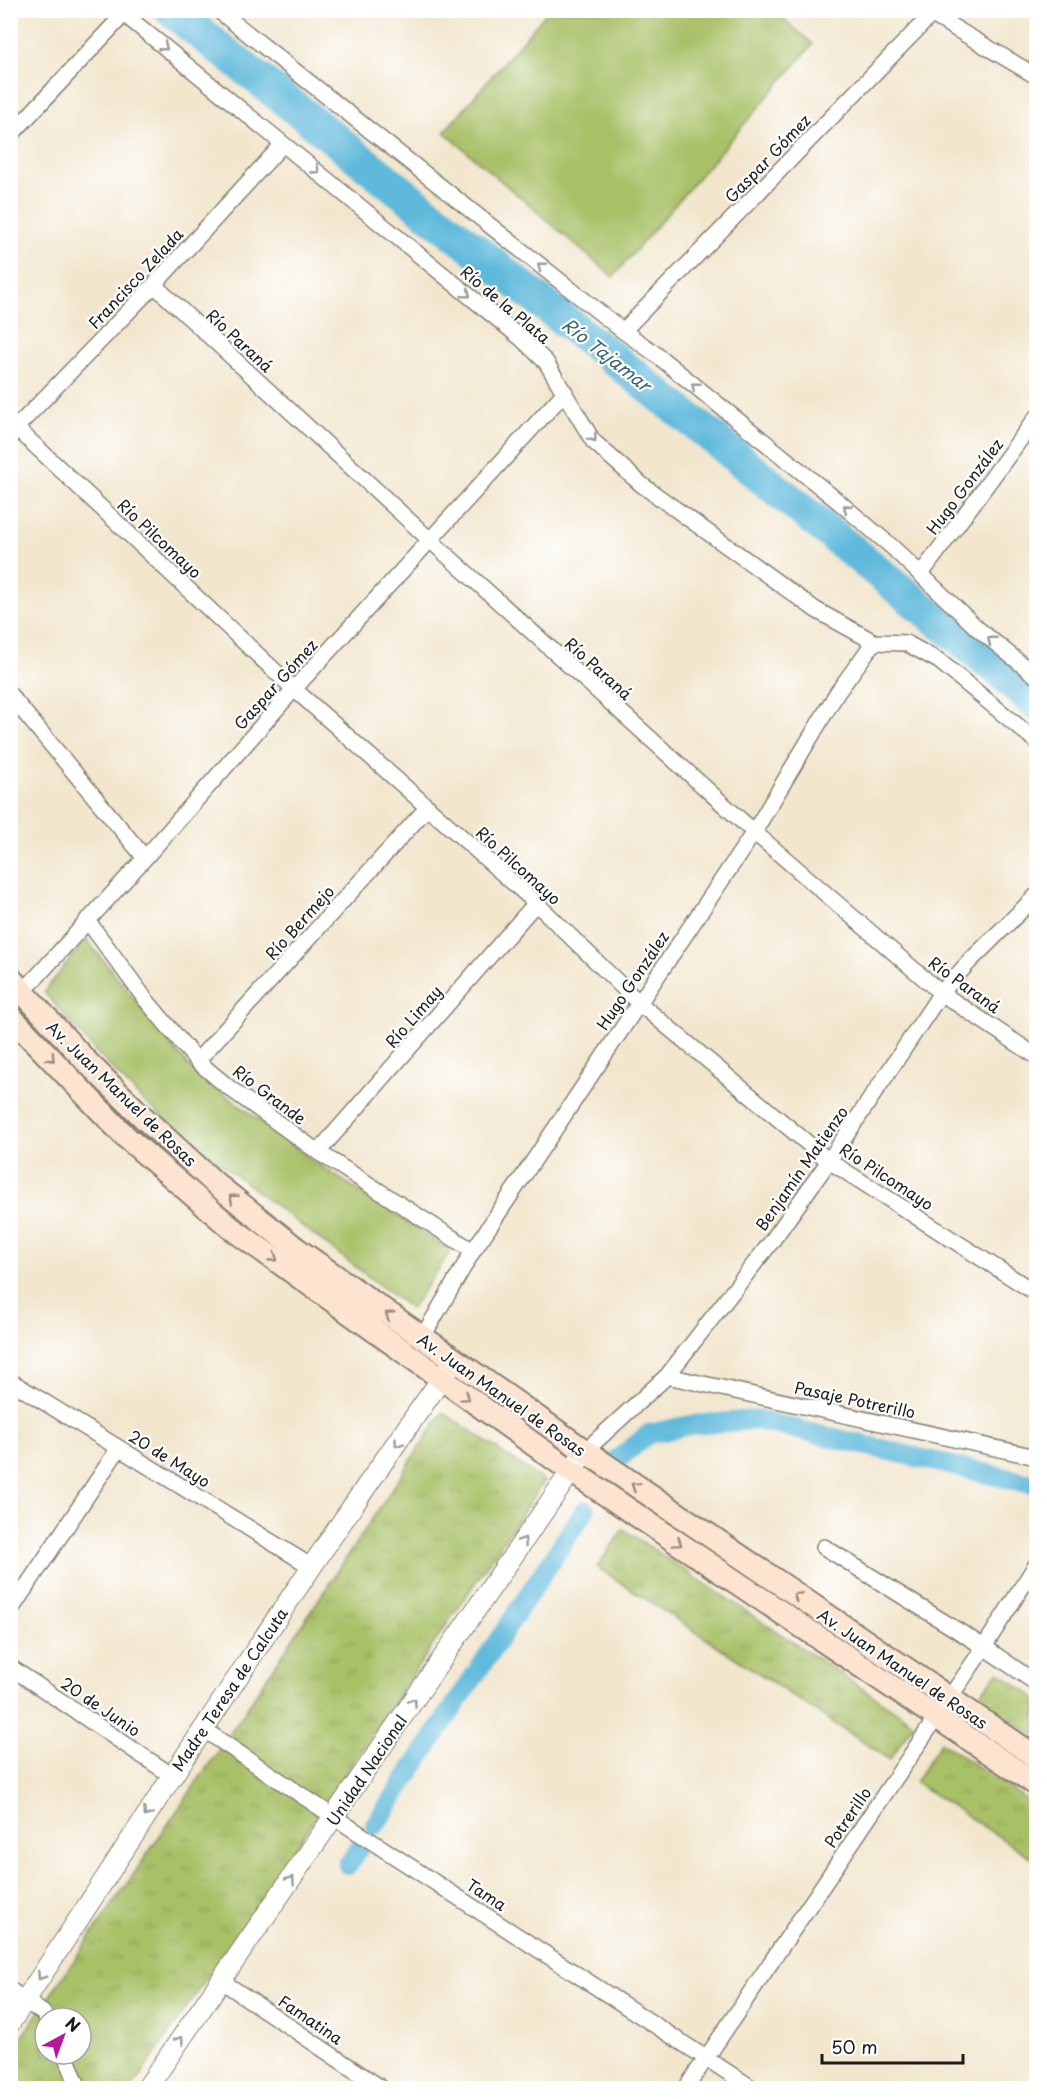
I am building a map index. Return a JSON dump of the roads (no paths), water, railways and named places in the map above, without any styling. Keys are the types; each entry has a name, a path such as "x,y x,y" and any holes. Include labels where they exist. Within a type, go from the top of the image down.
{"main road":[{"name":"Av. Juan Manuel de Rosas","path":"14,989 146,1120 217,1185 298,1250 585,1451 943,1708 1036,1784"},
{"name":"Av. Juan Manuel de Rosas","path":"10,1016 126,1137 231,1228 571,1471 943,1708 1036,1757"}],"street":[{"path":"218,10 623,331 653,352 839,502 921,574 978,629 1036,676"},
{"path":"10,136 121,12"},
{"name":"Río de la Plata","path":"121,12 522,339 546,362 593,441 642,485 816,610 874,642 906,643 939,661 1036,741"},
{"path":"930,12 1036,76"},
{"name":"Gaspar Gómez","path":"623,331 930,12"},
{"name":"Francisco Zelada","path":"12,428 154,285 283,144"},
{"name":"Río Paraná","path":"154,285 430,540 753,832 941,993 1036,1056"},
{"name":"Gaspar Gómez","path":"14,989 87,920 146,858 294,689 565,392"},
{"name":"Hugo González","path":"921,574 1036,418"},
{"name":"Río Pilcomayo","path":"12,428 294,689 536,903 639,1003 830,1161 1036,1293"},
{"name":"Hugo González","path":"422,1338 473,1251 753,832 837,693 874,642"},
{"path":"10,695 146,858"},
{"name":"Río Bermejo","path":"197,1060 428,807"},
{"name":"Benjamín Matienzo","path":"585,1451 667,1376 772,1241 830,1161 941,993 1036,896"},
{"name":"Río Limay","path":"318,1152 536,903"},
{"name":"Río Grande","path":"87,920 146,1000 197,1060 228,1087 318,1152 473,1251"},
{"name":"Madre Teresa de Calcuta","path":"10,2023 18,1995 455,1360"},
{"name":"Pasaje Potrerillo","path":"667,1376 1036,1457"},
{"name":"20 de Mayo","path":"10,1381 312,1567"},
{"path":"10,1611 119,1448"},
{"name":"Unidad Nacional","path":"147,2088 585,1451"},
{"path":"824,1547 984,1647 1036,1683"},
{"name":"Potrerillo","path":"686,2088 984,1647 1036,1565"},
{"name":"20 de Junio","path":"10,1667 171,1775"},
{"name":"Tama","path":"203,1729 334,1817 752,2088"},
{"name":"Famatina","path":"220,1980 381,2088"},
{"path":"18,1995 33,2006"},
{"path":"70,2066 79,2088"}],"waterway":[{"name":"Río Tajamar","path":"171,10 701,428 1006,676 1036,704"},
{"path":"618,1459 649,1434 690,1425 756,1420 1036,1485"},
{"path":"375,1825 585,1510"},
{"path":"348,1865 358,1850"}]}
